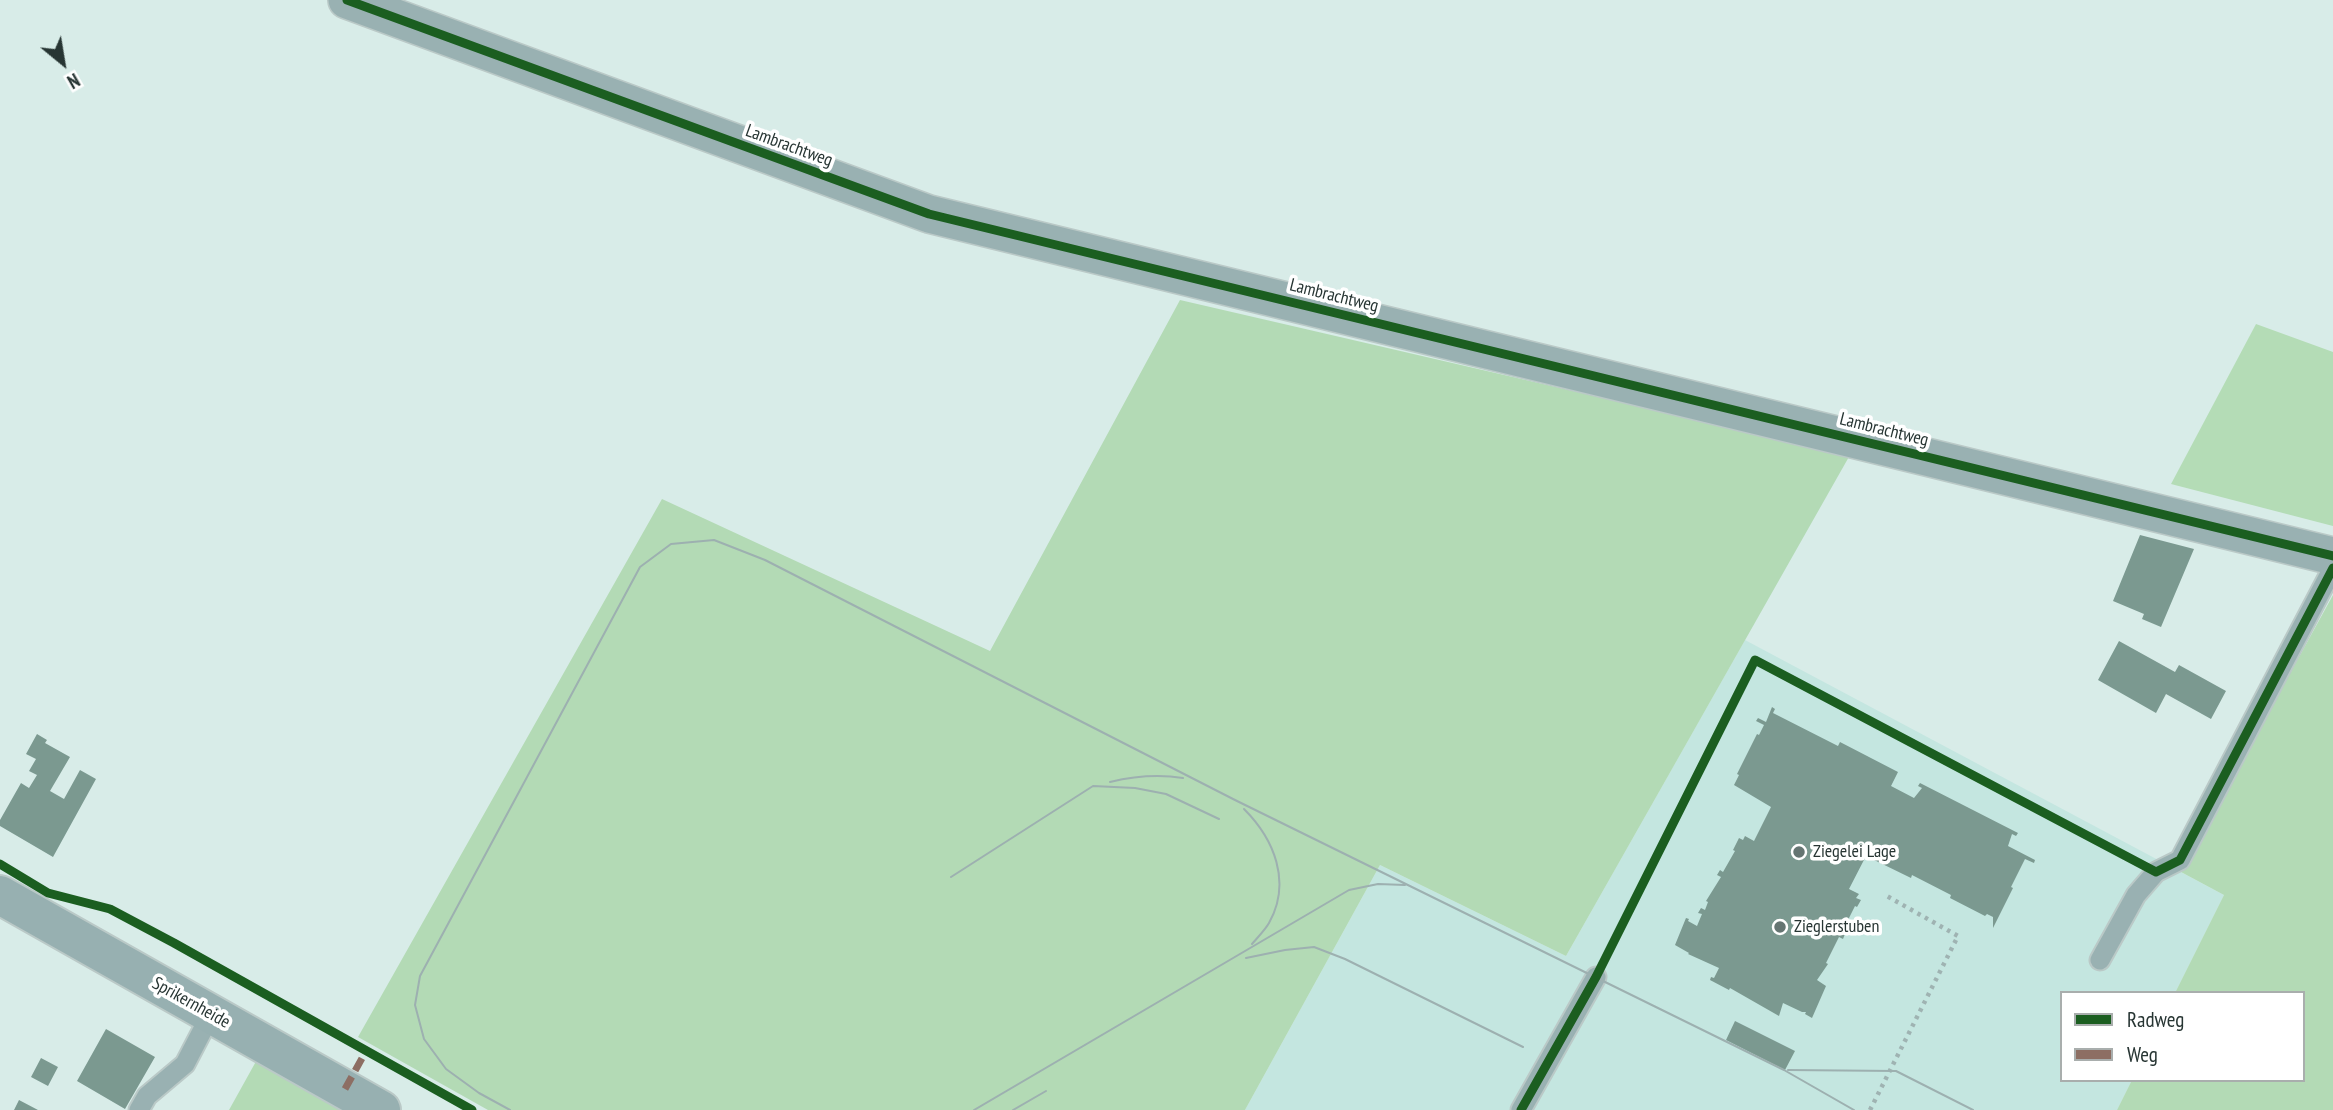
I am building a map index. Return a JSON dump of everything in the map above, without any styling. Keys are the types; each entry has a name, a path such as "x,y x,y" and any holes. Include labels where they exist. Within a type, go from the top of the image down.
{"main road":[{"name":"Sprikernheide","path":"0,895 381,1110"}],"street":[{"name":"Lambrachtweg","path":"347,0 929,214 2333,556"}],"lane":[{"path":"2100,960 2136,895 2156,872 2180,860 2333,568"},
{"path":"1521,1110 1596,977"},
{"path":"139,1110 147,1096 185,1064 211,1014"}],"path":[{"path":"1870,1110 1958,936 1885,895"}],"shaded area":[{"path":"1745,640 2224,895 2176,991 2060,991 2060,1082 2131,1082 2117,1110 1245,1110 1380,865 1566,956"}],"green space":[{"path":"1180,300 1850,455 1566,956 1380,865 1245,1110 488,1110 358,1037 662,499 990,651"},
{"path":"2256,324 2333,352 2333,526 2171,484"},
{"path":"2333,595 2333,1110 2117,1110 2131,1082 2305,1082 2305,991 2176,991 2224,895 2181,872"},
{"path":"259,1056 353,1110 229,1110"}],"building":[{"path":"2140,535 2194,549 2161,627 2142,619 2144,614 2113,601"},
{"path":"2119,641 2175,672 2179,665 2226,691 2211,719 2166,694 2156,713 2098,680"},
{"path":"1772,707 1775,709 1773,713 1838,746 1840,742 1898,772 1891,786 1914,798 1922,788 1918,786 1920,783 2018,833 2016,836 2012,834 2008,846 2035,860 2034,863 2025,859 1993,928 1993,917 1987,914 1985,916 1950,898 1951,895 1912,875 1911,878 1866,856 1849,889 1859,894 1856,898 1861,900 1842,932 1845,934 1843,939 1839,937 1826,963 1828,964 1817,980 1826,986 1812,1018 1805,1014 1806,1012 1783,1003 1779,1016 1730,988 1729,990 1710,980 1719,968 1675,945 1686,918 1697,926 1702,914 1698,913 1701,908 1705,910 1706,901 1721,877 1717,875 1720,870 1723,872 1739,838 1743,840 1745,836 1754,841 1771,807 1734,785 1757,734 1759,735 1764,725 1756,721 1758,718 1766,722"},
{"path":"37,734 47,740 45,743 70,757 50,791 64,799 80,770 96,779 53,857 0,826 0,820 21,783 29,788 37,775 29,771 36,759 26,754"},
{"path":"1735,1021 1795,1051 1785,1070 1726,1040"},
{"path":"106,1029 155,1057 125,1109 77,1081"},
{"path":"41,1058 58,1067 48,1086 31,1077"},
{"path":"19,1100 38,1110 14,1110"}],"tram line":[{"path":"510,1110 479,1093 446,1069 424,1039 415,1005 420,976 640,567 671,544 714,540 765,560 1235,800 1784,1070 1854,1110"},
{"path":"1110,782 1146,776 1183,778"},
{"path":"951,877 1093,786 1135,788 1166,794 1219,819"},
{"path":"1244,809 1271,847 1279,877 1276,908 1267,926 1252,944"},
{"path":"974,1110 1349,890 1378,884 1405,885"},
{"path":"1246,958 1314,947 1345,959 1523,1047"},
{"path":"1788,1070 1896,1071 1973,1110"},
{"path":"1013,1110 1046,1091"}],"marked path":[{"path":"345,1089 366,1051"}],"cycle path":[{"path":"347,0 929,214 2333,556"},
{"path":"1521,1110 1596,977 1755,660 2156,872 2180,860 2333,568"},
{"path":"0,864 48,893 110,909 472,1110"}],"place":[{"name":"Ziegelei Lage","path":"1799,852"},
{"name":"Zieglerstuben","path":"1780,927"}]}
